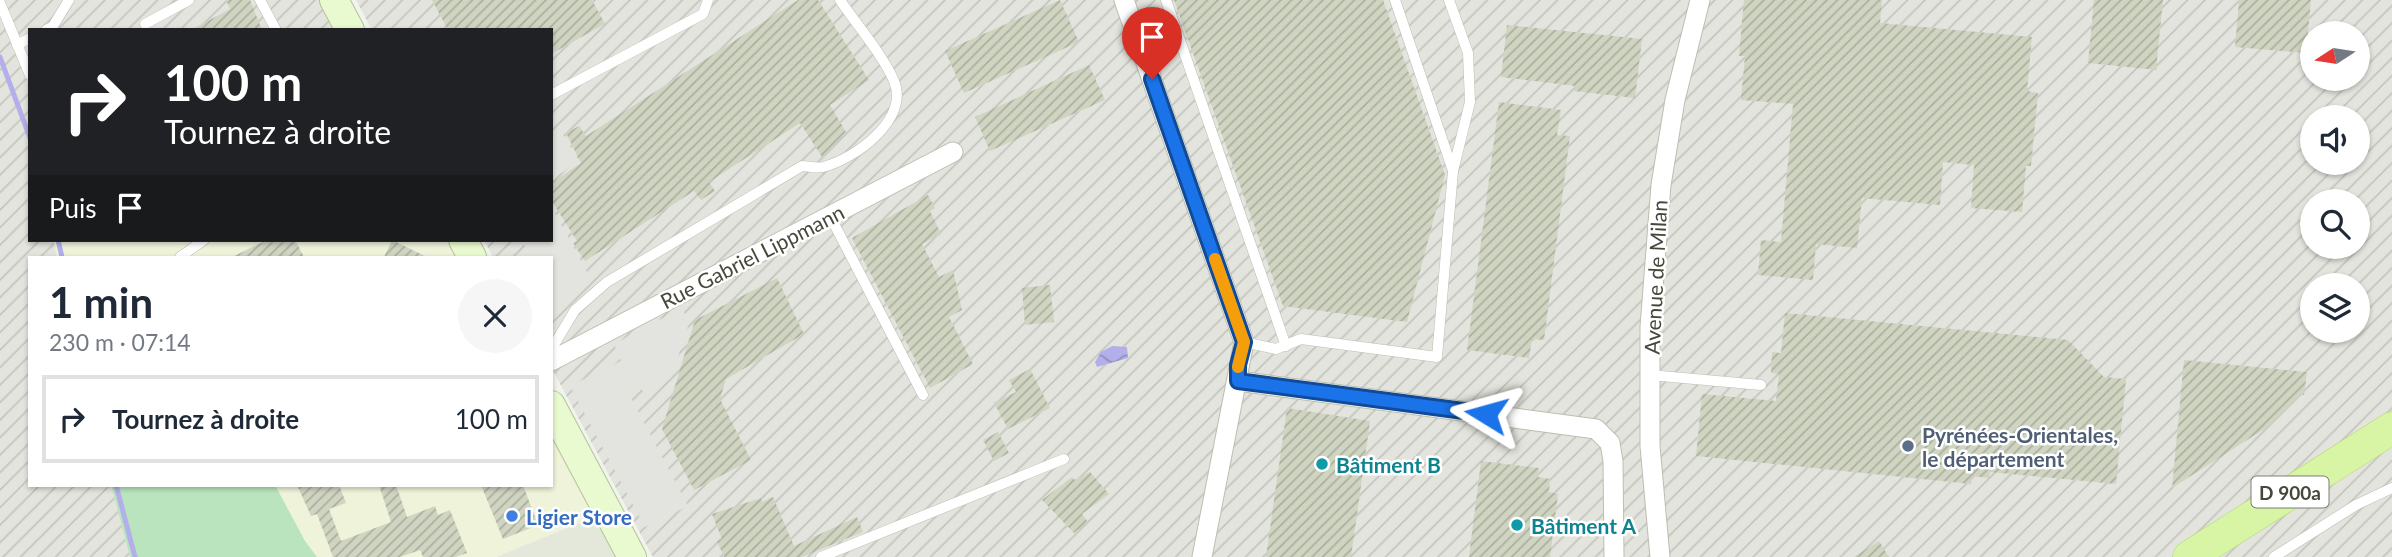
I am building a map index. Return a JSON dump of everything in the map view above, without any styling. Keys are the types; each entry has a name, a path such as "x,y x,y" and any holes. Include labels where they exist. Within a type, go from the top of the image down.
{"main road":[{"path":"334,0 349,28"},
{"path":"553,409 632,557"},
{"name":"D 900a","path":"2189,557 2392,428"},
{"name":"D 900a","path":"2210,557 2392,442"}],"street":[{"path":"1124,0 1244,342 1238,365 1238,381 1224,431 1202,557"},
{"name":"Avenue de Milan","path":"1660,557 1650,446 1650,327 1661,185 1675,100 1700,0"},
{"name":"Rue Gabriel Lippmann","path":"553,360 953,152"},
{"path":"1238,381 1596,429 1610,443 1613,461 1614,557"}],"lane":[{"path":"50,28 69,0"},
{"path":"145,24 190,0"},
{"path":"260,0 275,28"},
{"path":"553,94 703,13 708,0"},
{"path":"553,347 575,310 607,282 802,166 822,168 868,145 888,121 897,103 895,82 840,0"},
{"path":"1166,0 1286,346"},
{"path":"1395,0 1453,171"},
{"path":"1244,342 1276,349 1301,339 1437,357 1453,171 1470,102 1468,52 1449,0"},
{"path":"0,3 28,70"},
{"path":"17,45 28,39"},
{"path":"830,216 923,395"},
{"path":"181,256 201,242"},
{"path":"1650,375 1761,385"},
{"path":"821,557 1064,459"},
{"path":"2274,557 2356,505 2392,488"}],"shaded area":[{"path":"0,0 320,0 335,28 28,28 28,242 53,242 57,256 28,256 28,487 112,487 130,557 0,557"},
{"path":"356,0 2392,0 2392,557 653,557 553,371 553,256 492,256 485,242 553,242 553,28 371,28"},
{"path":"562,133 579,161 553,179 553,139"},
{"path":"553,210 592,281 554,307 553,256 530,256 523,242 553,242"},
{"path":"53,242 449,242 457,256 57,256"},
{"path":"682,308 689,323 671,378 644,393 637,382 630,388 630,396 688,506 645,527 570,386 621,361 614,344"},
{"path":"553,436 596,516 496,557 317,557 305,541 276,487 553,487"},
{"path":"596,516 618,557 496,557"}],"green space":[{"path":"112,487 276,487 305,541 317,557 130,557"}],"water":[{"path":"1112,346 1127,347 1128,358 1097,367 1095,362 1101,352"}],"building":[{"path":"226,0 250,0 261,28 195,28 230,9"},
{"path":"432,0 592,0 605,24 553,53 553,28 447,28"},
{"path":"798,0 818,0 869,80 830,105 846,132 822,157 800,123 709,182 715,191 701,200 694,191 585,261 573,243 577,241 553,203 553,182 581,163 566,133 579,126 586,136"},
{"path":"1060,0 1079,42 964,93 945,51"},
{"path":"1174,0 1383,0 1445,175 1407,322 1283,306"},
{"path":"1744,0 1882,0 1880,23 2032,37 2027,91 2038,93 2031,166 2026,166 2022,212 1971,208 1974,165 1943,162 1940,205 1862,198 1857,248 1816,244 1813,280 1758,275 1761,240 1781,242 1793,104 1741,100 1745,56 1739,56"},
{"path":"2094,0 2163,0 2156,70 2088,63"},
{"path":"2239,0 2311,0 2309,21 2300,21 2300,52 2235,47"},
{"path":"1507,25 1642,39 1635,98 1574,91 1575,86 1501,77"},
{"path":"1089,65 1105,100 990,151 975,117"},
{"path":"1499,102 1561,110 1557,135 1570,136 1544,340 1532,339 1529,358 1467,350"},
{"path":"928,195 935,208 930,211 941,234 922,244 939,277 953,270 962,310 949,317 973,364 930,388 852,238"},
{"path":"263,242 296,242 303,256 234,256"},
{"path":"391,242 396,242 425,256 384,256"},
{"path":"777,278 804,334 726,379 720,399 751,460 694,490 662,429 695,320"},
{"path":"1050,285 1054,322 1025,325 1022,288"},
{"path":"1785,313 2068,340 2104,377 2126,379 2116,484 1990,472 1989,478 1972,476 1971,484 1696,456 1702,394 1776,401 1779,374 1771,373 1772,352 1781,353"},
{"name":"Pyrénées-Orientales, le département","path":"2184,360 2307,372 2304,395 2300,394 2269,426 2172,488"},
{"path":"1030,369 1050,408 1008,429 994,403 1016,392 1009,380"},
{"name":"Bâtiment B","path":"1287,408 1370,421 1351,557 1266,557"},
{"path":"998,432 1009,453 994,461 983,440"},
{"name":"Bâtiment A","path":"1481,461 1539,468 1538,477 1550,479 1549,492 1558,494 1550,557 1469,557"},
{"path":"1090,472 1109,494 1082,514 1088,522 1074,533 1042,500 1072,477 1075,480"},
{"path":"298,487 340,487 346,503 329,509 341,541 391,522 380,487 397,487 407,517 435,506 438,515 450,510 467,553 456,557 423,557 420,550 400,557 333,557 317,514 311,516"},
{"path":"482,487 524,487 538,525 503,539"},
{"path":"773,497 794,546 857,517 863,532 802,557 724,557 717,541 722,539 712,514 761,498 762,502"},
{"path":"1879,541 1889,557 1854,557"}],"waterway":[{"path":"0,57 28,133"},
{"path":"58,242 62,256"},
{"path":"117,487 135,557"}],"slow traffic":[{"path":"1215,259 1244,342 1238,367"}],"place":[{"name":"Pyrénées-Orientales, le département","path":"1908,446"},
{"name":"Bâtiment B","path":"1322,464"},
{"name":"Ligier Store","path":"512,516"},
{"name":"Bâtiment A","path":"1517,525"}],"route":[{"path":"1152,79 1244,342 1238,365 1238,381 1486,414"}]}
